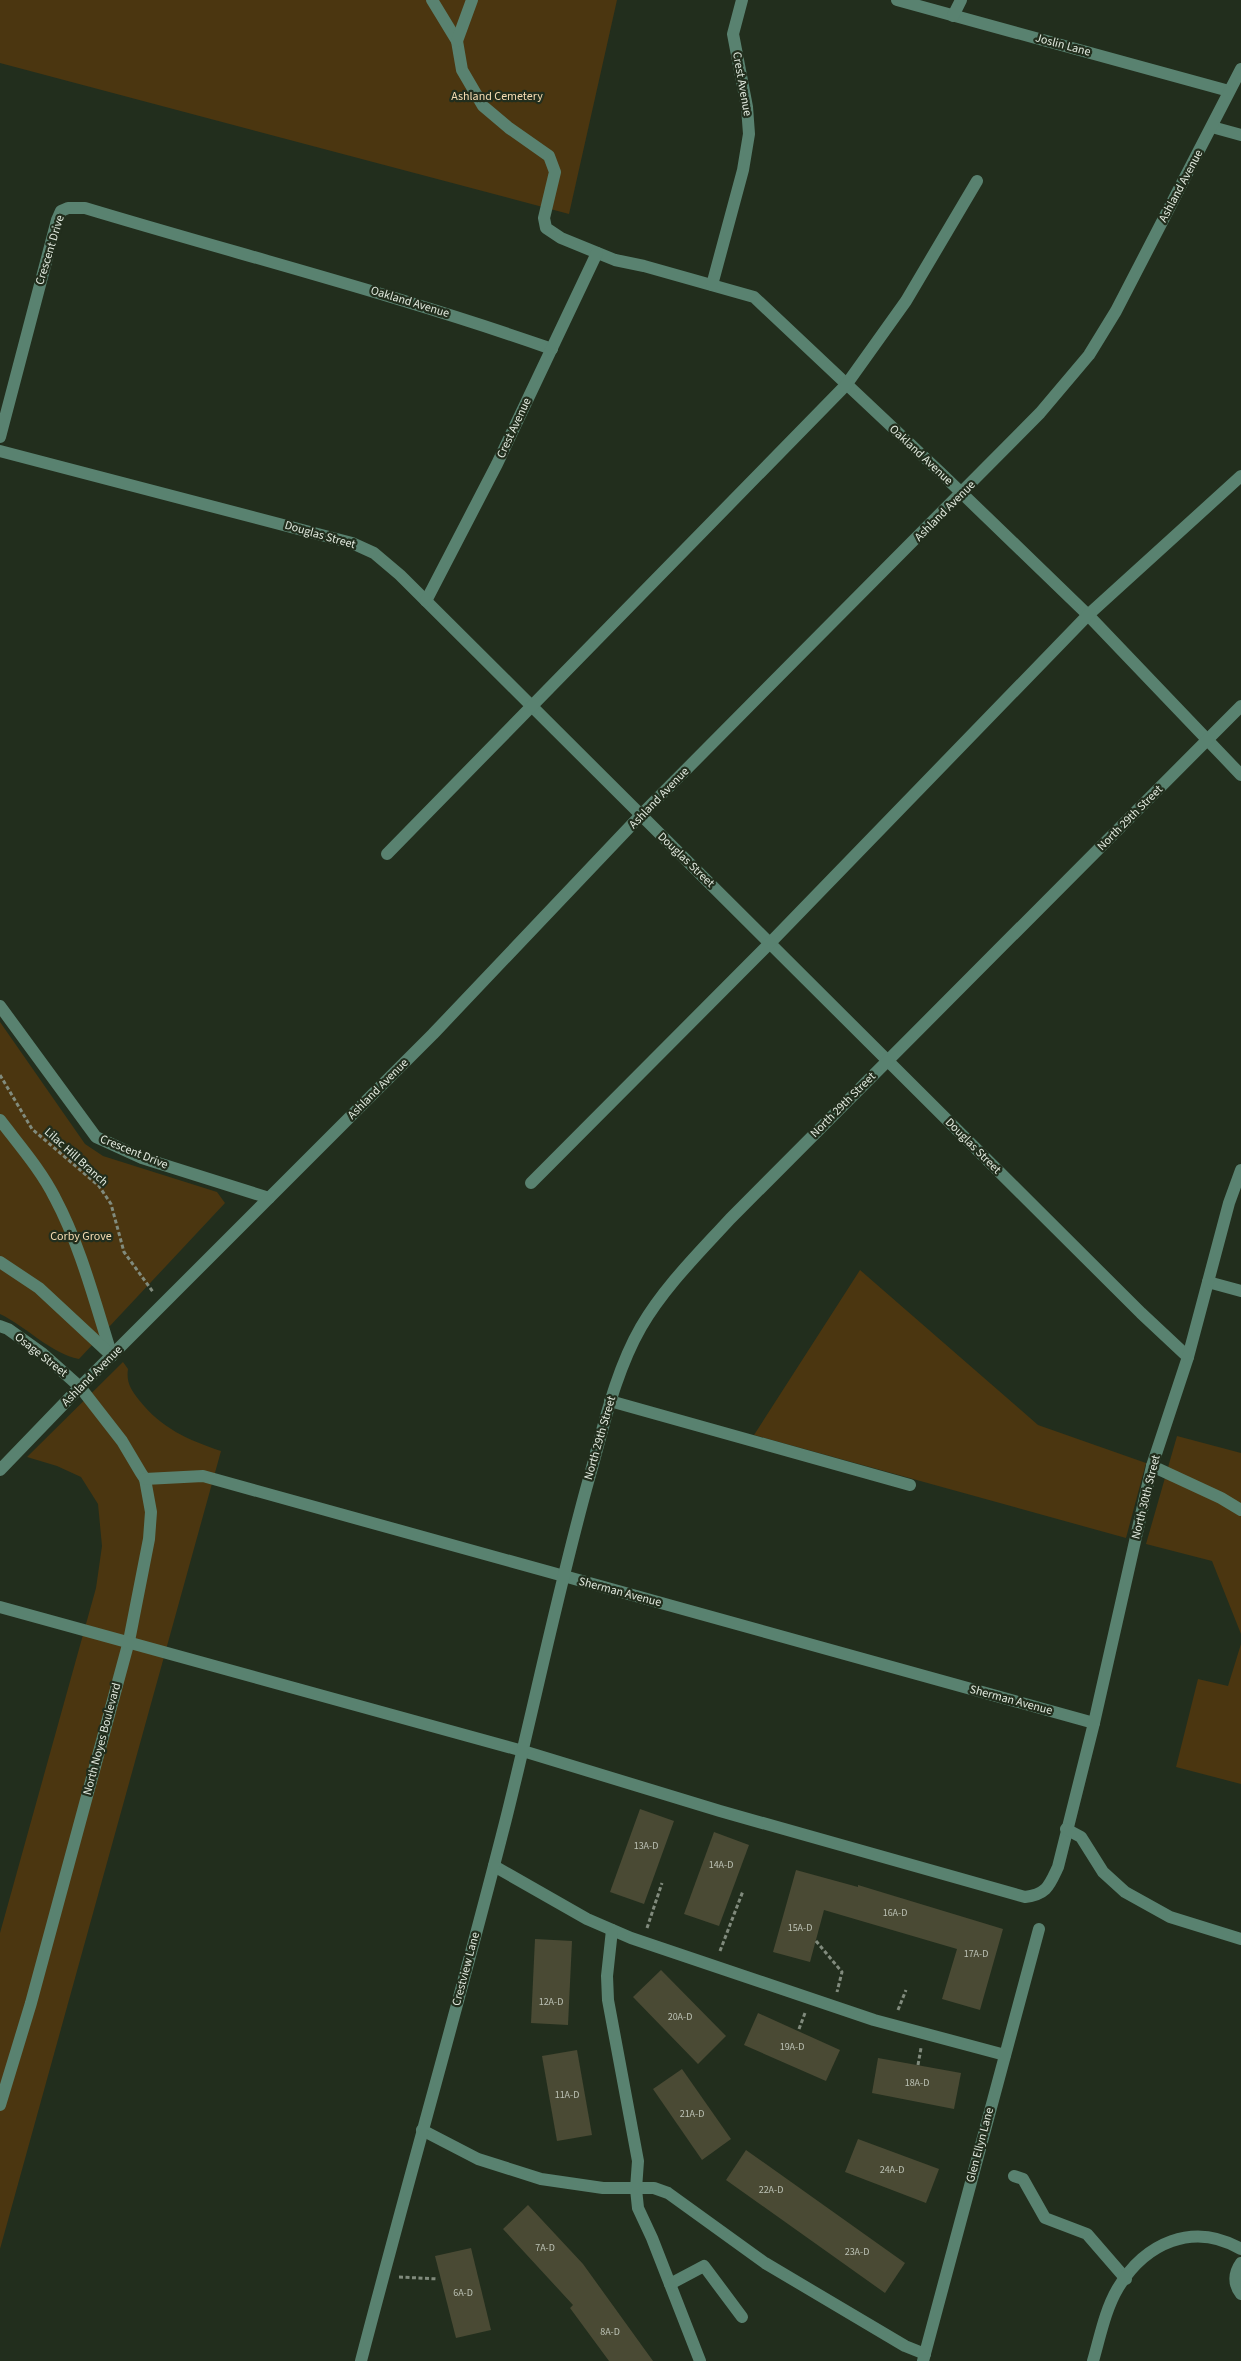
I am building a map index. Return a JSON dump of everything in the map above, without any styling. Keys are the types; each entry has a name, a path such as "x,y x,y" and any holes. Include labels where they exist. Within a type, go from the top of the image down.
{"street":[{"path":"432,0 457,41"},
{"path":"457,41 472,0"},
{"name":"Crest Avenue","path":"712,285 742,170 749,134 747,107 733,34 742,0"},
{"name":"Joslin Lane","path":"897,0 1230,91"},
{"path":"953,16 962,0"},
{"name":"Oakland Avenue","path":"457,41 462,70 483,106 509,128 549,156 553,162 555,172 544,218 546,228 561,238 615,260 754,297 1088,615 1206,741 1241,775"},
{"name":"Ashland Avenue","path":"0,1470 80,1387 433,1034 640,816 962,494 1040,413 1089,355 1116,311 1241,69"},
{"path":"1212,127 1241,135"},
{"path":"387,854 533,707 846,385 906,301 977,181"},
{"name":"Crescent Drive","path":"0,437 42,273 62,210 85,208 267,260"},
{"name":"Crest Avenue","path":"426,601 497,464 597,253"},
{"name":"Oakland Avenue","path":"267,260 452,314 552,349"},
{"name":"Douglas Street","path":"0,451 352,543 374,553 400,575 640,816 770,942 1141,1313 1188,1357"},
{"path":"531,1183 770,942 1088,615 1241,476"},
{"name":"North 29th Street","path":"562,1576 610,1401 621,1368 641,1328 667,1289 730,1219 1241,706"},
{"name":"Crescent Drive","path":"0,1006 96,1137 142,1158 270,1198"},
{"path":"0,1120 28,1156 55,1197 72,1236 112,1356"},
{"name":"North 30th Street","path":"523,1751 720,1811 1025,1897 1037,1896 1048,1888 1058,1867 1094,1723 1152,1466 1188,1357 1229,1203 1241,1170"},
{"path":"0,1262 39,1288 112,1356"},
{"path":"1208,1282 1241,1291"},
{"name":"Osage Street","path":"0,1326 8,1329 43,1354 80,1387"},
{"name":"North Noyes Boulevard","path":"0,2105 31,2003 129,1642 149,1538 151,1512 145,1479 122,1441 80,1387"},
{"path":"610,1401 910,1485"},
{"path":"1152,1466 1221,1498 1241,1510"},
{"name":"Sherman Avenue","path":"145,1479 202,1476 1094,1723"},
{"name":"Crestview Lane","path":"361,2361 494,1866 523,1751 562,1576"},
{"path":"0,1608 523,1751"},
{"path":"1066,1829 1081,1836 1103,1872 1125,1892 1170,1917 1241,1939"},
{"path":"494,1866 587,1919 643,1942 833,2006 894,2025 1005,2055"},
{"name":"Glen Ellyn Lane","path":"924,2358 1039,1929"},
{"path":"612,1930 607,1976 608,2000 638,2161 636,2189 638,2208 700,2361"},
{"path":"422,2130 478,2158 541,2179 603,2188 654,2188 668,2193 765,2263 924,2358"},
{"path":"1014,2176 1023,2179 1045,2218 1087,2234 1126,2279"},
{"path":"1093,2361 1106,2318 1118,2289 1136,2265 1159,2247 1182,2237 1204,2235 1228,2241 1241,2249"},
{"path":"1241,2263 1237,2269 1234,2282 1241,2294"},
{"path":"670,2284 704,2266 742,2317"}],"path":[{"name":"Lilac Hill Branch","path":"0,1075 32,1129 99,1186 111,1204 124,1252 164,1304"},
{"path":"643,1942 662,1883"},
{"path":"714,1967 743,1891"},
{"path":"816,1941 842,1972 833,2006"},
{"path":"894,2025 906,1990"},
{"path":"383,2277 438,2279"}],"green space":[{"name":"Ashland Cemetery","path":"0,0 617,0 569,214 0,63"},
{"name":"Corby Grove","path":"0,1022 85,1144 103,1156 217,1192 225,1203 79,1359 48,1346 0,1314"},
{"path":"860,1270 1038,1425 1146,1463 1126,1538 754,1435"},
{"path":"123,1362 128,1369 128,1382 131,1389 147,1410 176,1432 221,1451 0,2249 0,1933 96,1588 102,1546 98,1504 81,1477 57,1466 27,1457"},
{"path":"1177,1436 1241,1453 1241,1634 1212,1561 1146,1544"},
{"path":"1241,1644 1241,1784 1176,1767 1198,1679 1228,1686"}],"building":[{"path":"640,1809 674,1821 644,1904 610,1892"},
{"path":"714,1832 749,1845 719,1926 684,1914"},
{"path":"796,1870 858,1887 858,1885 1003,1929 980,2010 942,1999 957,1949 824,1910 810,1962 773,1952"},
{"path":"535,1939 572,1941 568,2025 531,2023"},
{"path":"661,1970 726,2036 698,2064 633,1997"},
{"path":"758,2013 840,2050 826,2081 744,2045"},
{"path":"577,2050 592,2135 557,2141 542,2056"},
{"path":"878,2058 961,2073 954,2109 872,2093"},
{"path":"682,2069 731,2139 702,2160 653,2089"},
{"path":"858,2139 939,2169 926,2203 845,2172"},
{"path":"746,2150 905,2263 885,2293 726,2180"},
{"path":"528,2205 583,2264 653,2361 609,2361 570,2308 573,2305 503,2229"},
{"path":"471,2248 491,2330 456,2338 435,2256"}]}
